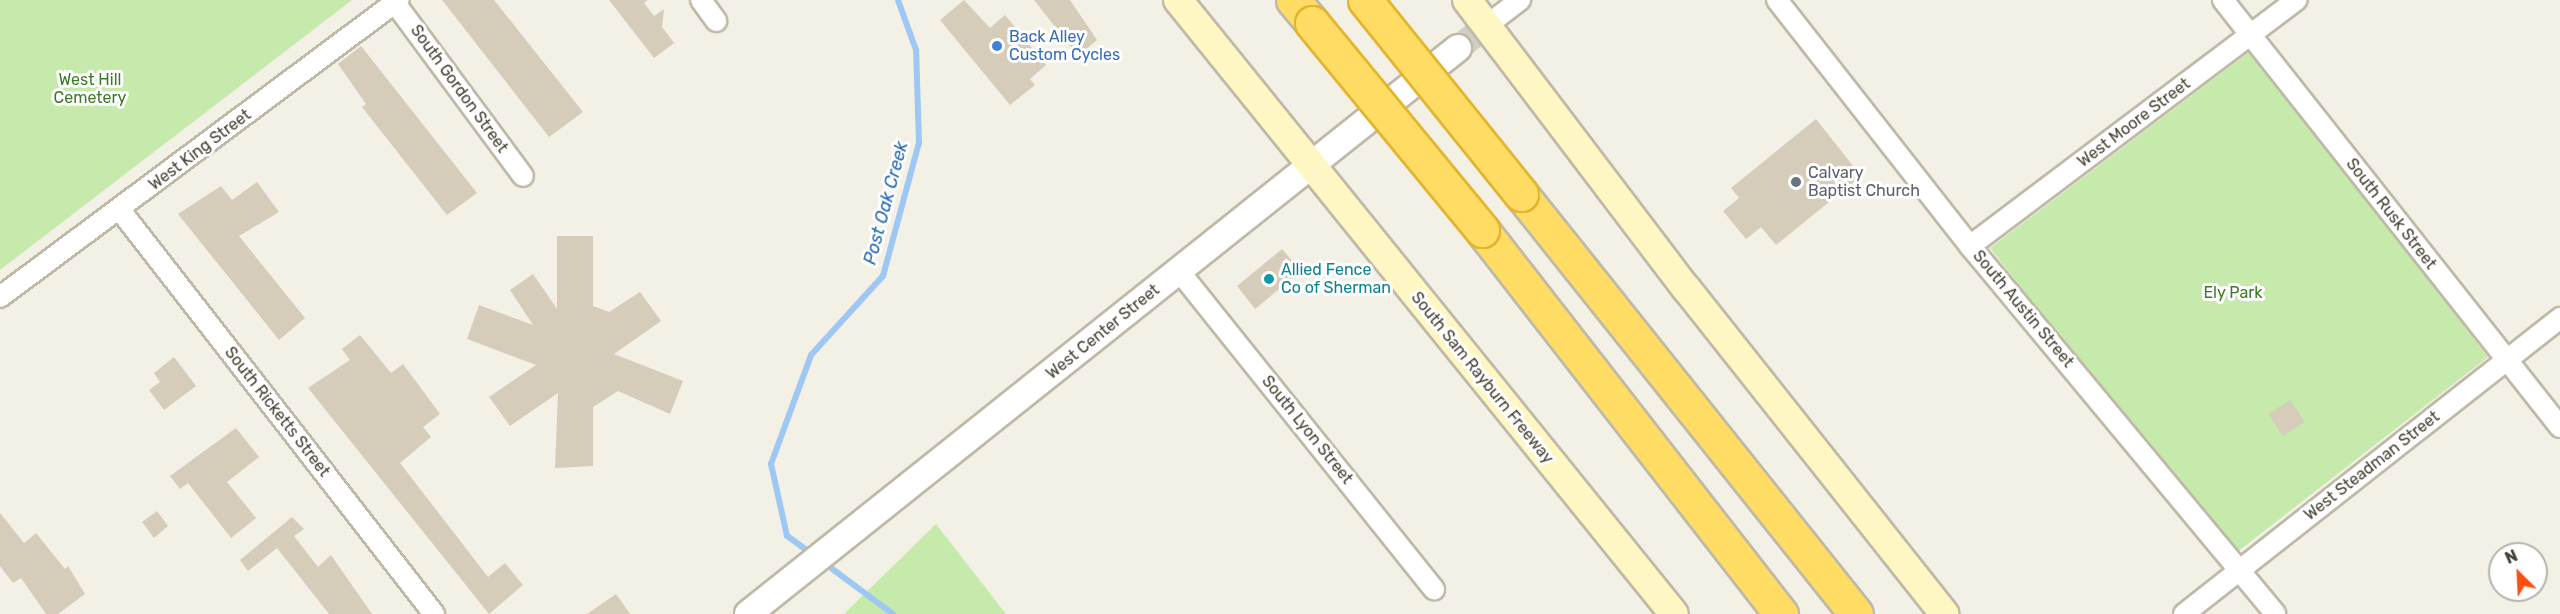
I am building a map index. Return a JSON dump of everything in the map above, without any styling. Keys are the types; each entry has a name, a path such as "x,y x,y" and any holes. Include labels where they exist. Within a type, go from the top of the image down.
{"highway":[{"path":"1365,0 1856,614"},
{"path":"1303,12 1482,230 1781,614"}],"main road":[{"name":"South Sam Rayburn Freeway","path":"1178,0 1674,614"},
{"path":"1467,0 1944,614"}],"street":[{"path":"701,0 716,21"},
{"path":"1486,26 1520,0"},
{"name":"South Rusk Street","path":"2223,0 2560,427"},
{"name":"West Moore Street","path":"1970,246 2297,0"},
{"name":"South Gordon Street","path":"397,1 523,176"},
{"name":"West King Street","path":"0,297 120,210 397,1"},
{"name":"South Austin Street","path":"1783,2 1970,246 2275,614"},
{"name":"West Center Street","path":"747,614 1458,48"},
{"name":"South Ricketts Street","path":"120,210 434,614"},
{"name":"South Lyon Street","path":"1179,271 1434,589"},
{"name":"West Steadman Street","path":"2184,614 2560,318"}],"green space":[{"name":"West Hill Cemetery","path":"0,0 352,0 0,270"},
{"name":"Ely Park","path":"2253,49 2488,357 2232,556 1990,248"},
{"path":"936,524 1006,614 844,614"}],"building":[{"path":"442,0 494,0 583,112 549,137"},
{"path":"609,0 648,0 644,3 654,16 664,9 662,27 674,43 654,58"},
{"name":"Back Alley Custom Cycles","path":"964,0 990,28 1005,15 1046,65 1030,79 1035,85 1010,105 940,20"},
{"path":"1034,0 1070,0 1097,40 1078,56"},
{"path":"361,46 477,193 447,215 362,107 366,104 338,64"},
{"name":"Calvary Baptist Church","path":"1816,119 1861,176 1776,245 1761,227 1746,239 1723,211 1739,198 1731,188"},
{"path":"257,182 279,212 239,236 305,318 279,340 178,214 221,186 232,200"},
{"path":"557,236 593,236 593,306 609,312 640,292 661,321 614,354 683,381 670,414 618,391 593,407 593,466 555,468 558,393 510,426 489,397 536,365 467,339 479,305 533,325 510,290 533,274 557,309"},
{"name":"Allied Fence Co of Sherman","path":"1282,249 1301,271 1255,309 1237,286"},
{"path":"360,335 391,373 403,364 440,414 423,427 431,437 400,463 488,577 505,563 523,585 489,614 308,388 350,360 342,349"},
{"path":"174,357 196,386 164,410 149,390 160,382 154,373"},
{"path":"2290,400 2305,422 2283,436 2268,414"},
{"path":"236,428 259,457 227,482 256,518 231,538 188,483 180,489 170,476"},
{"path":"157,511 168,526 154,538 142,522"},
{"path":"0,513 24,543 36,533 65,569 68,566 85,594 58,614 46,614 21,578 13,583 0,566"},
{"path":"292,517 304,529 294,536 318,567 331,555 372,614 329,614 277,548 248,571 240,560"},
{"path":"616,594 630,614 587,614"}],"waterway":[{"name":"Post Oak Creek","path":"812,554 787,536 771,464 811,355 883,276 919,143 916,50 898,0"},
{"name":"Post Oak Creek","path":"823,562 893,614"}],"tunnel":[{"path":"1458,48 1485,27"}],"place":[{"name":"Back Alley Custom Cycles","path":"997,46"},
{"name":"Calvary Baptist Church","path":"1796,182"},
{"name":"Allied Fence Co of Sherman","path":"1269,279"}]}
